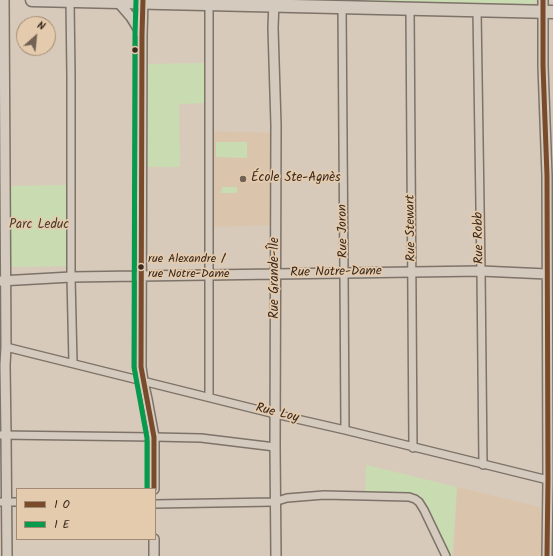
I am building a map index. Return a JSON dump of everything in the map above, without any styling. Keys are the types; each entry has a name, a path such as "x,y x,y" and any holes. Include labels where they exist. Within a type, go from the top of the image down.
{"highway":[{"path":"32,0 118,2 143,1 209,4 274,3 410,9 476,10 546,8"}],"street":[{"path":"4,0 3,331 6,347 3,435 3,502 7,556"},
{"path":"70,1 71,277 73,363"},
{"path":"143,1 141,367 142,381 154,437 154,488"},
{"path":"118,2 131,17 142,35"},
{"name":"Rue Grande-Île","path":"274,3 273,28 276,125 276,556"},
{"path":"209,4 209,397"},
{"name":"Rue Joron","path":"342,7 345,430"},
{"path":"546,8 543,66 550,274 550,431 547,556"},
{"name":"Rue Stewart","path":"410,9 414,448"},
{"name":"Rue Robb","path":"476,10 483,465"},
{"name":"Rue Notre-Dame","path":"3,281 71,277 481,271 550,274"},
{"name":"Rue Loy","path":"6,347 548,480"},
{"path":"3,435 201,438 275,447"},
{"path":"156,504 276,502 292,497 324,495 409,497 419,502 422,506 446,556"},
{"path":"3,502 16,502"},
{"path":"154,540 154,556"}],"shaded area":[{"name":"École Ste-Agnès","path":"209,131 276,133 276,225 209,227"},
{"path":"553,288 553,479 551,479"},
{"path":"457,487 540,507 543,556 454,556"}],"green space":[{"path":"289,0 536,0 535,3 529,4"},
{"path":"204,63 205,103 179,104 180,167 147,167 145,64"},
{"path":"216,142 247,142 247,158 216,157"},
{"name":"Parc Leduc","path":"68,185 69,266 10,267 9,186"},
{"path":"222,187 237,187 237,193 221,193"},
{"path":"366,465 457,487 452,556 445,556 423,499 365,492"}],"transit line":[{"path":"136,0 134,367 147,438 147,488"},
{"path":"143,0 141,367 154,437 154,488"},
{"path":"543,0 543,66 547,176 547,556"}],"place":[{"name":"École Ste-Agnès","path":"243,179"},
{"name":"rue Alexandre / rue Notre-Dame","path":"141,267"}]}
